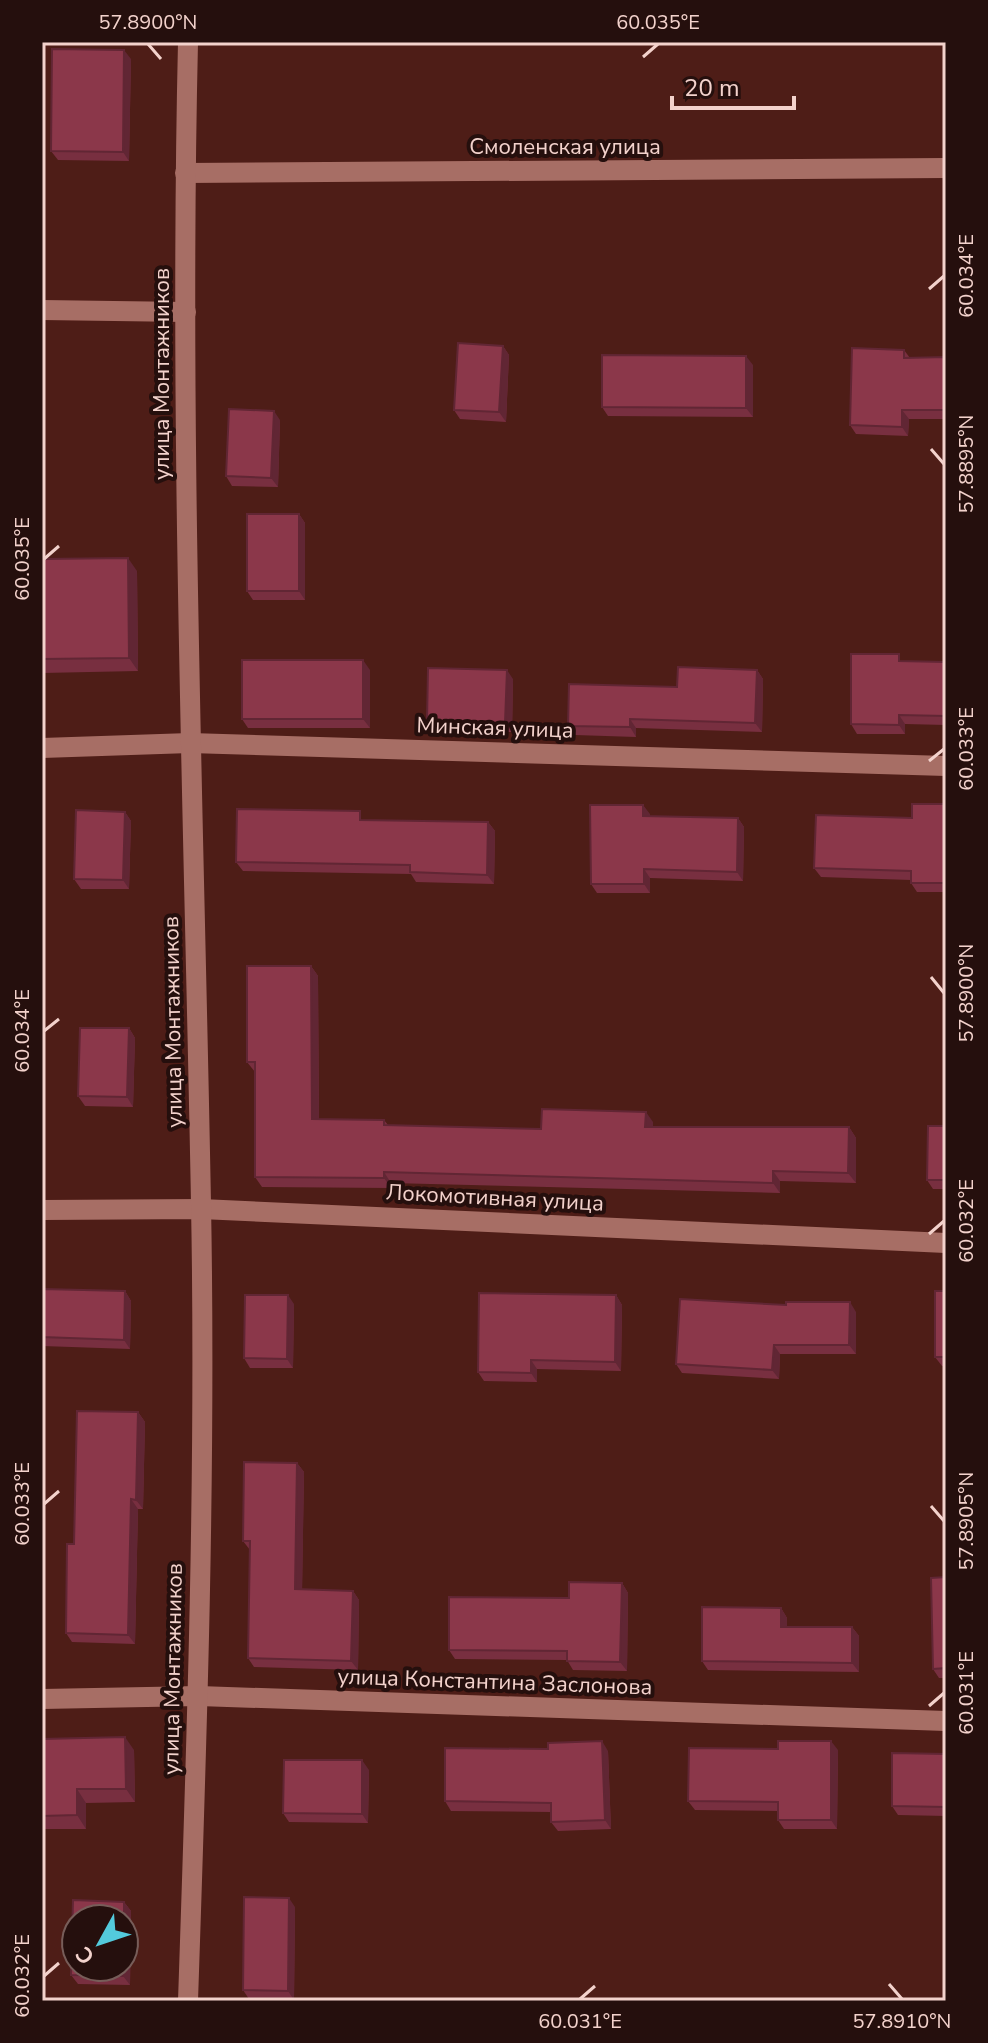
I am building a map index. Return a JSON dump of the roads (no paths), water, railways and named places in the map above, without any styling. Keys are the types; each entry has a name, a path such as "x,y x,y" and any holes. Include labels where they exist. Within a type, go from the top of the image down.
{"street":[{"name":"улица Монтажников","path":"188,42 185,173 190,743 201,1209 199,1696 188,2001"},
{"name":"Смоленская улица","path":"185,173 946,168"},
{"path":"42,310 186,312"},
{"name":"Минская улица","path":"42,748 190,743 946,766"},
{"name":"Локомотивная улица","path":"42,1210 201,1209 946,1243"},
{"name":"улица Константина Заслонова","path":"42,1699 199,1696 946,1721"}]}
